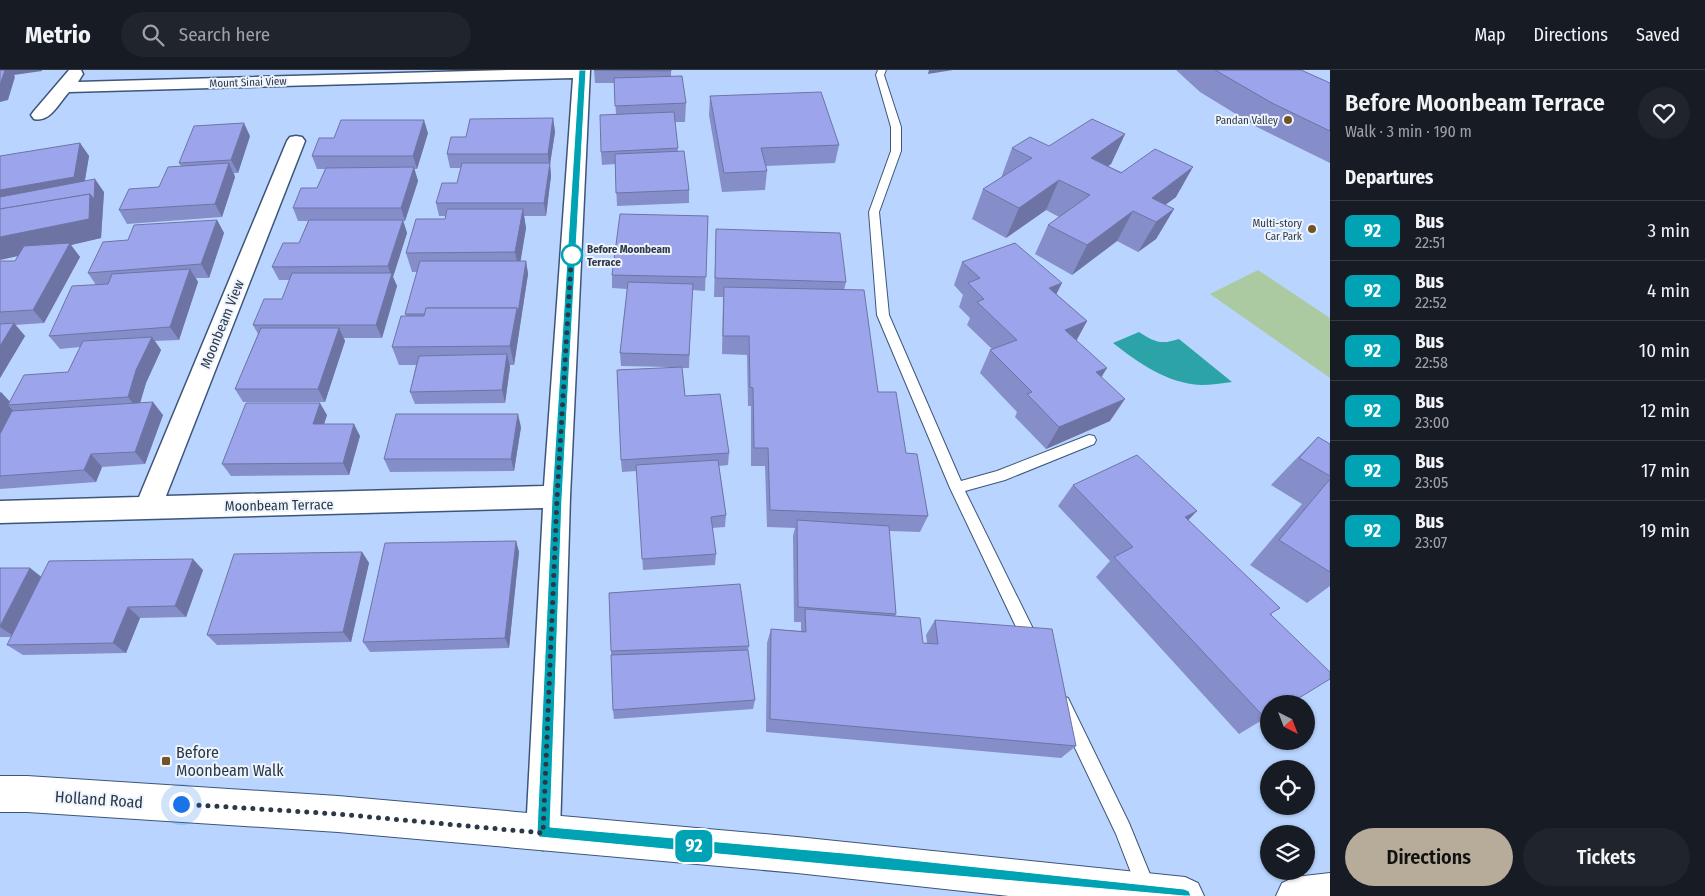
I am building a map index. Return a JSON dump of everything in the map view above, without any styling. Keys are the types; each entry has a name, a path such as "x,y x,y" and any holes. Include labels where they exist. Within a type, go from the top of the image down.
{"main road":[{"name":"Holland Road","path":"13,794 338,814 817,857 1185,896"},
{"path":"0,816 13,794"}],"street":[{"path":"40,115 78,70"},
{"path":"543,833 557,498 582,71"},
{"name":"Mount Sinai View","path":"63,87 582,71"},
{"name":"Moonbeam View","path":"148,508 296,141"},
{"name":"Moonbeam Terrace","path":"0,512 557,498"}],"lane":[{"path":"882,70 880,75 896,127 896,151 874,212 883,314 957,488 1040,659"},
{"path":"957,488 1000,476 1089,440"},
{"path":"1058,694 1123,829 1148,891"}],"shaded area":[{"path":"1258,270 1330,318 1330,378 1210,294"},
{"path":"1139,332 1158,342 1179,339 1232,382 1201,385 1176,380 1143,365 1113,343"}],"building":[{"path":"0,70 5,70 0,85"},
{"path":"594,70 671,70 671,71"},
{"path":"1215,70 1301,70 1330,83 1330,131 1272,103"},
{"path":"682,76 686,103 615,106 614,78"},
{"path":"821,92 839,145 761,148 767,171 724,173 710,96"},
{"path":"674,112 678,148 601,152 600,115"},
{"path":"553,118 548,154 447,154 451,137 466,137 470,119"},
{"path":"1092,119 1125,134 1091,158 1121,173 1155,149 1193,167 1152,198 1174,209 1156,222 1133,211 1087,245 1048,225 1090,195 1059,180 1019,208 983,189 1032,158 1012,148 1030,137 1049,146"},
{"path":"341,120 424,120 413,156 312,156 319,138 334,138"},
{"path":"244,123 231,160 179,163 194,126"},
{"path":"80,143 74,177 0,190 0,156"},
{"path":"684,151 689,190 616,193 615,154"},
{"path":"229,163 215,204 119,210 129,189 159,187 168,167"},
{"path":"462,163 550,163 544,203 436,203 442,183 457,183"},
{"path":"414,167 401,208 293,208 301,188 317,188 326,168"},
{"path":"95,179 94,199 90,194 0,209 0,197"},
{"path":"90,194 89,219 0,237 0,209"},
{"path":"447,209 523,209 515,252 406,253 416,219 445,219"},
{"path":"620,214 708,216 706,277 612,275"},
{"path":"217,220 201,264 88,273 103,242 128,240 134,225"},
{"path":"309,220 403,220 388,266 272,267 283,243 299,243"},
{"path":"716,229 840,233 846,282 715,278"},
{"path":"70,243 33,310 0,312 0,261 15,261 24,246"},
{"path":"1015,243 1062,283 1049,288 1087,321 1065,330 1107,368 1096,372 1125,399 1059,427 1027,394 1032,392 990,350 1017,340 977,302 984,299 968,283 980,278 962,262"},
{"path":"420,261 526,261 518,313 517,308 426,308 425,314 405,314"},
{"path":"190,269 170,327 49,336 72,286 108,284 112,274"},
{"path":"292,273 392,273 376,325 253,325 264,299 282,299"},
{"path":"628,282 693,284 689,355 620,353"},
{"path":"724,287 864,290 878,392 896,392 906,453 917,454 928,516 770,510 768,448 754,448 753,388 750,387 749,336 723,336"},
{"path":"426,308 517,308 510,346 392,347 401,316 424,316"},
{"path":"14,323 0,346 0,324"},
{"path":"261,328 339,328 318,389 235,389"},
{"path":"152,337 136,370 128,397 8,405 24,375 68,372 83,341"},
{"path":"507,354 502,390 410,392 419,356"},
{"path":"682,367 685,396 720,394 729,453 621,460 617,370"},
{"path":"153,402 135,452 91,454 84,470 0,476 0,434 12,411"},
{"path":"246,403 320,403 313,424 354,424 343,463 222,464"},
{"path":"396,414 518,414 511,459 384,459"},
{"path":"1318,437 1330,444 1330,476 1299,458"},
{"path":"1137,455 1197,511 1185,517 1280,608 1270,614 1330,672 1330,679 1304,695 1260,695 1260,713 1114,557 1133,547 1073,485"},
{"path":"718,460 726,515 711,517 716,554 642,559 636,465"},
{"path":"1330,479 1330,572 1279,540"},
{"path":"797,520 889,526 896,614 798,607"},
{"path":"516,541 505,638 363,642 385,543"},
{"path":"362,552 343,632 207,635 234,554"},
{"path":"193,559 175,606 128,607 113,643 7,645 49,561"},
{"path":"0,568 30,568 0,626"},
{"path":"740,584 749,646 611,651 609,593"},
{"path":"805,609 920,618 923,643 938,644 935,620 1052,629 1076,746 770,719 771,629 806,632"},
{"path":"748,650 755,700 613,710 611,655"}],"bus line":[{"name":"92","path":"582,70 557,498 543,833 797,855 1184,896"}],"place":[{"name":"Pandan Valley","path":"1288,120"},
{"name":"Multi-story Car Park","path":"1312,229"},
{"name":"Before Moonbeam Terrace","path":"572,255"},
{"name":"Before Moonbeam Walk","path":"166,761"}],"route":[{"path":"181,804 338,814 543,833 557,498 572,246 572,255"}]}
